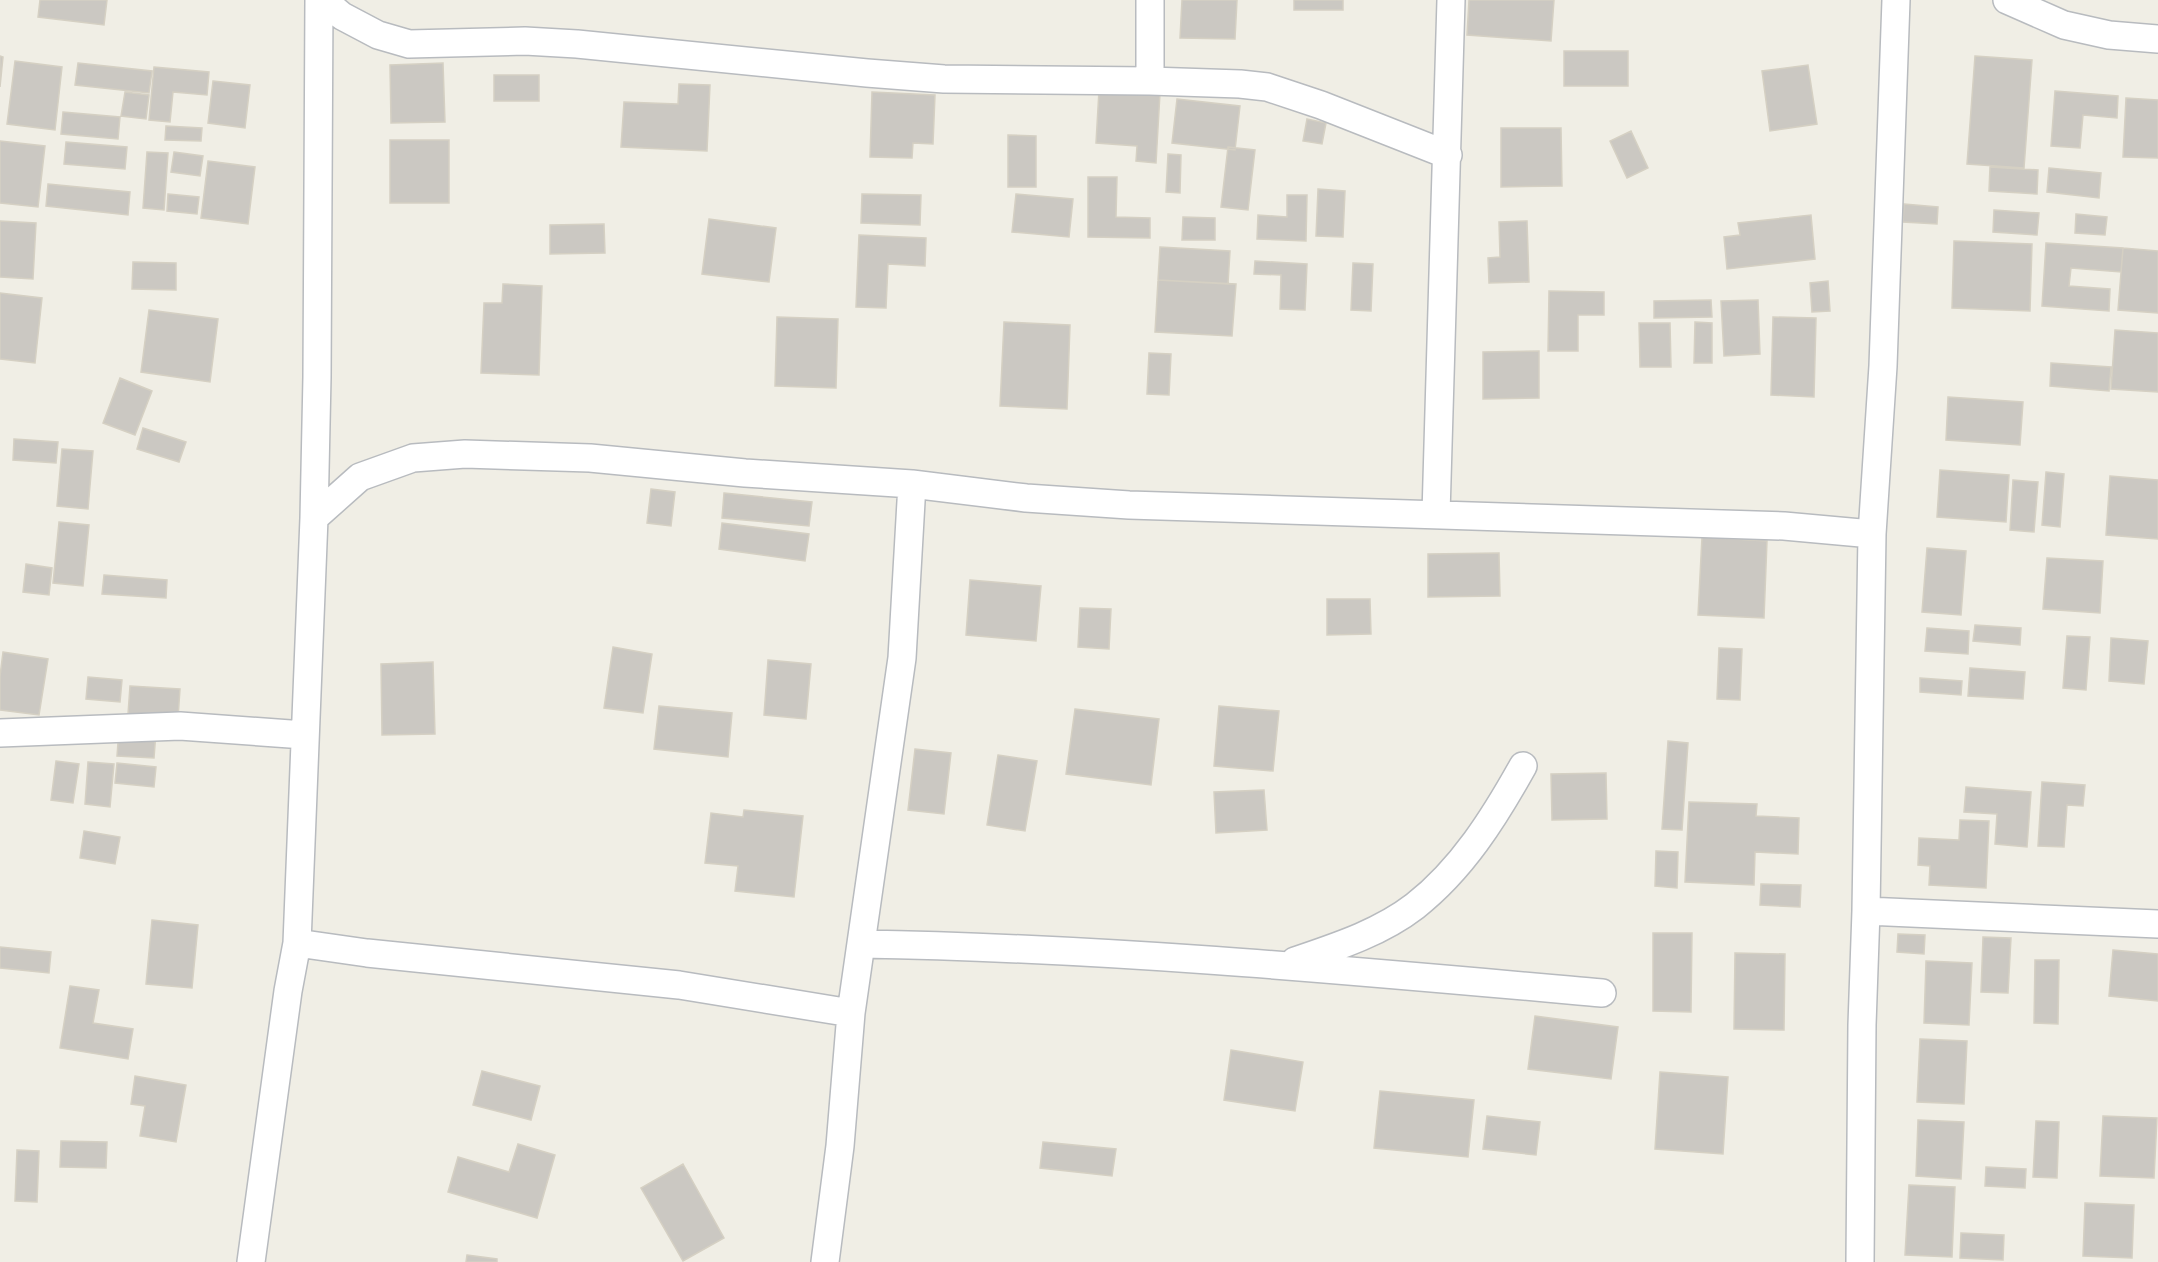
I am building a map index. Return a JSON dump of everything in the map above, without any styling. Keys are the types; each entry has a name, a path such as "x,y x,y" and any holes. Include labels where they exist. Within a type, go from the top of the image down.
{"street":[{"path":"321,0 342,16 378,35 409,44 525,41 944,79 1150,81 1267,87 1321,105 1448,155"},
{"path":"251,1262 288,990 297,943 314,518 321,0"},
{"path":"1149,0 1150,81"},
{"path":"1436,514 1451,0"},
{"path":"1860,1262 1862,1025 1872,534 1883,366 1896,0"},
{"path":"2007,0 2064,25 2109,35 2158,39"},
{"path":"314,518 360,477 413,458 465,454 590,458 745,473 912,484 1026,498 1129,505 1784,526 1872,534"},
{"path":"825,1262 840,1146 851,1012 902,658 912,484"},
{"path":"0,733 180,726 304,735"},
{"path":"1284,964 1342,945 1387,924 1414,907 1444,880 1467,854 1496,815 1523,766"},
{"path":"1866,910 2158,924"},
{"path":"297,943 390,955 679,984 851,1012"},
{"path":"861,944 975,946 1284,964 1602,993"}],"building":[{"path":"40,0 107,0 104,25 38,17"},
{"path":"1182,0 1237,0 1235,39 1180,38"},
{"path":"1294,0 1343,0 1343,10 1294,10"},
{"path":"1469,0 1554,0 1551,41 1467,35"},
{"path":"1564,51 1628,51 1628,86 1564,86"},
{"path":"0,56 3,57 0,87"},
{"path":"1975,56 2032,60 2024,168 1967,164"},
{"path":"15,61 62,67 55,130 7,124"},
{"path":"78,63 152,71 149,93 75,85"},
{"path":"443,63 445,122 391,123 390,65"},
{"path":"1808,65 1817,124 1770,131 1762,71"},
{"path":"154,67 209,72 207,95 173,92 170,122 149,120"},
{"path":"494,75 539,75 539,101 494,101"},
{"path":"213,81 250,85 245,128 208,123"},
{"path":"679,84 710,85 707,151 621,147 624,102 678,104"},
{"path":"1099,90 1160,93 1156,163 1136,161 1137,146 1096,143"},
{"path":"2055,91 2118,96 2117,118 2083,115 2080,148 2051,146"},
{"path":"125,92 149,95 146,119 121,116"},
{"path":"872,92 935,95 933,144 913,143 912,158 870,157"},
{"path":"2126,98 2158,100 2158,158 2123,157"},
{"path":"1177,99 1240,106 1235,150 1172,143"},
{"path":"63,112 120,117 118,139 61,134"},
{"path":"1307,119 1326,123 1322,144 1303,141"},
{"path":"166,126 202,128 201,141 165,140"},
{"path":"1501,128 1561,128 1562,186 1501,187"},
{"path":"1631,131 1648,168 1627,178 1610,141"},
{"path":"1008,135 1036,136 1036,187 1008,187"},
{"path":"390,140 449,140 449,203 390,203"},
{"path":"0,141 45,146 38,207 0,203"},
{"path":"66,142 127,147 125,169 64,164"},
{"path":"1228,147 1255,150 1248,210 1221,207"},
{"path":"147,152 168,153 164,210 143,208"},
{"path":"174,152 203,156 200,176 171,172"},
{"path":"1168,154 1181,155 1180,193 1166,192"},
{"path":"208,161 255,167 248,224 201,218"},
{"path":"1990,167 2038,170 2037,194 1989,191"},
{"path":"2049,168 2101,173 2099,198 2047,192"},
{"path":"1088,177 1117,177 1116,217 1150,218 1150,238 1088,237"},
{"path":"48,184 130,192 128,215 46,206"},
{"path":"1318,189 1345,191 1343,237 1316,236"},
{"path":"168,194 199,197 197,214 167,211"},
{"path":"862,194 921,195 920,225 861,223"},
{"path":"1016,194 1073,199 1069,237 1012,232"},
{"path":"1287,195 1307,195 1306,241 1257,239 1258,215 1287,217"},
{"path":"1904,204 1938,207 1937,224 1903,222"},
{"path":"1994,210 2039,213 2037,235 1993,232"},
{"path":"2076,214 2107,217 2105,235 2075,233"},
{"path":"1811,215 1815,259 1727,269 1724,237 1740,235 1738,223"},
{"path":"1183,217 1215,218 1215,240 1182,240"},
{"path":"709,219 776,228 769,282 702,274"},
{"path":"0,221 36,223 33,279 0,277"},
{"path":"1527,221 1529,282 1489,283 1488,258 1500,257 1499,222"},
{"path":"604,224 605,253 550,254 550,225"},
{"path":"859,235 926,238 925,266 888,264 886,308 856,307"},
{"path":"1954,241 2032,244 2030,311 1952,308"},
{"path":"2046,243 2123,248 2121,272 2071,268 2069,286 2110,289 2109,311 2042,306"},
{"path":"1160,247 1230,251 1228,284 1158,280"},
{"path":"2123,248 2158,251 2158,313 2118,310"},
{"path":"1255,261 1307,264 1305,310 1280,309 1281,275 1254,274"},
{"path":"133,262 176,263 176,290 132,289"},
{"path":"1353,263 1373,264 1371,311 1351,310"},
{"path":"1158,280 1236,284 1232,336 1155,332"},
{"path":"1828,281 1830,311 1812,312 1810,283"},
{"path":"503,284 542,286 539,375 481,373 484,303 502,303"},
{"path":"1549,291 1604,292 1604,315 1578,315 1578,351 1548,351"},
{"path":"0,293 42,298 35,363 0,359"},
{"path":"1711,300 1712,317 1654,318 1654,301"},
{"path":"1758,300 1760,354 1724,356 1721,301"},
{"path":"149,310 218,319 210,382 141,372"},
{"path":"777,317 838,319 836,388 775,386"},
{"path":"1773,317 1816,318 1814,397 1771,395"},
{"path":"1004,322 1070,325 1067,409 1000,406"},
{"path":"1695,322 1712,323 1712,363 1694,363"},
{"path":"1639,323 1670,323 1671,367 1640,367"},
{"path":"2115,330 2158,333 2158,392 2111,389"},
{"path":"1539,351 1539,398 1483,399 1483,352"},
{"path":"1149,353 1171,354 1169,395 1147,394"},
{"path":"2051,363 2111,367 2109,391 2050,386"},
{"path":"120,378 152,391 135,435 103,423"},
{"path":"1948,397 2023,402 2020,445 1946,440"},
{"path":"143,428 186,442 179,462 137,449"},
{"path":"14,439 58,442 56,463 13,460"},
{"path":"62,449 93,451 88,509 57,506"},
{"path":"1940,470 2009,475 2006,522 1937,517"},
{"path":"2046,472 2064,474 2060,527 2042,525"},
{"path":"2110,476 2158,480 2158,539 2106,535"},
{"path":"2013,480 2038,482 2034,532 2010,530"},
{"path":"651,489 675,492 671,526 647,523"},
{"path":"724,493 812,502 809,526 722,518"},
{"path":"59,522 89,525 83,586 53,583"},
{"path":"722,523 809,534 805,561 719,549"},
{"path":"1702,537 1767,541 1764,618 1698,615"},
{"path":"1927,548 1966,551 1961,615 1922,612"},
{"path":"1499,553 1500,596 1428,597 1428,554"},
{"path":"2047,558 2103,561 2100,613 2043,609"},
{"path":"26,564 52,568 49,595 23,592"},
{"path":"104,575 167,580 166,598 102,594"},
{"path":"970,580 1041,586 1036,641 966,635"},
{"path":"1327,599 1370,599 1371,634 1327,635"},
{"path":"1080,608 1111,609 1109,649 1078,647"},
{"path":"1975,625 2021,628 2020,645 1973,641"},
{"path":"1927,628 1969,631 1968,654 1925,651"},
{"path":"2067,636 2090,637 2086,690 2063,688"},
{"path":"2111,638 2148,641 2144,684 2109,681"},
{"path":"613,647 652,654 643,713 604,708"},
{"path":"1719,648 1742,649 1740,700 1717,699"},
{"path":"3,652 48,659 39,715 0,710"},
{"path":"768,660 811,664 806,719 764,715"},
{"path":"433,662 435,734 382,735 381,664"},
{"path":"1970,668 2025,672 2023,699 1968,696"},
{"path":"88,677 122,680 120,702 86,699"},
{"path":"1920,678 1962,681 1961,695 1920,692"},
{"path":"130,686 180,689 178,718 128,714"},
{"path":"659,706 732,713 728,757 654,749"},
{"path":"1219,706 1279,711 1273,771 1214,766"},
{"path":"1075,709 1159,719 1151,785 1066,774"},
{"path":"119,729 156,732 154,758 117,756"},
{"path":"1668,741 1688,743 1682,830 1662,829"},
{"path":"915,749 951,753 944,814 908,810"},
{"path":"998,755 1037,761 1025,831 987,825"},
{"path":"56,761 79,764 73,803 51,800"},
{"path":"88,762 114,764 110,807 85,804"},
{"path":"117,763 156,767 154,787 115,783"},
{"path":"1606,773 1607,819 1552,820 1551,774"},
{"path":"2042,782 2085,785 2083,806 2067,805 2064,847 2038,846"},
{"path":"1966,787 2031,792 2027,847 1995,844 1997,814 1964,812"},
{"path":"1264,790 1267,830 1216,833 1214,792"},
{"path":"1689,802 1757,804 1756,816 1799,818 1798,854 1755,852 1754,885 1685,882"},
{"path":"744,810 803,816 794,897 735,891 738,866 705,863 711,813 743,817"},
{"path":"1960,820 1989,821 1986,888 1929,885 1930,866 1918,865 1919,838 1959,840"},
{"path":"84,831 120,837 115,864 80,858"},
{"path":"1656,851 1678,852 1677,888 1655,886"},
{"path":"1761,884 1801,885 1800,907 1760,905"},
{"path":"152,920 198,925 192,988 146,984"},
{"path":"1653,933 1692,933 1691,1012 1653,1011"},
{"path":"1898,934 1925,935 1924,954 1897,952"},
{"path":"1983,937 2011,938 2008,993 1981,992"},
{"path":"0,947 51,952 49,973 0,968"},
{"path":"2113,950 2158,954 2158,1001 2109,996"},
{"path":"1735,953 1785,954 1784,1030 1734,1029"},
{"path":"2035,960 2059,960 2058,1024 2034,1023"},
{"path":"1926,961 1972,963 1969,1025 1924,1023"},
{"path":"70,986 99,990 93,1023 133,1029 128,1059 60,1048"},
{"path":"1535,1016 1618,1027 1611,1079 1528,1069"},
{"path":"1920,1039 1967,1041 1964,1104 1917,1102"},
{"path":"1231,1050 1303,1062 1295,1111 1224,1100"},
{"path":"482,1071 540,1086 531,1120 473,1105"},
{"path":"1660,1072 1728,1077 1723,1154 1655,1149"},
{"path":"135,1076 186,1085 176,1142 140,1136 145,1106 131,1104"},
{"path":"1380,1091 1474,1100 1468,1157 1374,1148"},
{"path":"1487,1116 1540,1122 1536,1155 1483,1149"},
{"path":"2103,1116 2157,1118 2154,1178 2100,1176"},
{"path":"1918,1120 1964,1122 1961,1179 1916,1176"},
{"path":"2036,1121 2059,1122 2057,1178 2033,1177"},
{"path":"61,1141 107,1142 106,1168 60,1167"},
{"path":"1043,1142 1116,1149 1112,1176 1040,1168"},
{"path":"518,1144 555,1155 537,1218 448,1192 458,1157 509,1172"},
{"path":"17,1150 39,1151 37,1202 15,1201"},
{"path":"683,1164 724,1238 683,1261 641,1188"},
{"path":"1986,1167 2026,1169 2025,1188 1985,1186"},
{"path":"1909,1185 1955,1187 1952,1257 1905,1255"},
{"path":"2085,1203 2134,1205 2132,1258 2083,1256"},
{"path":"1961,1233 2004,1235 2003,1260 1960,1258"},
{"path":"467,1255 497,1259 497,1262 466,1262"}]}
